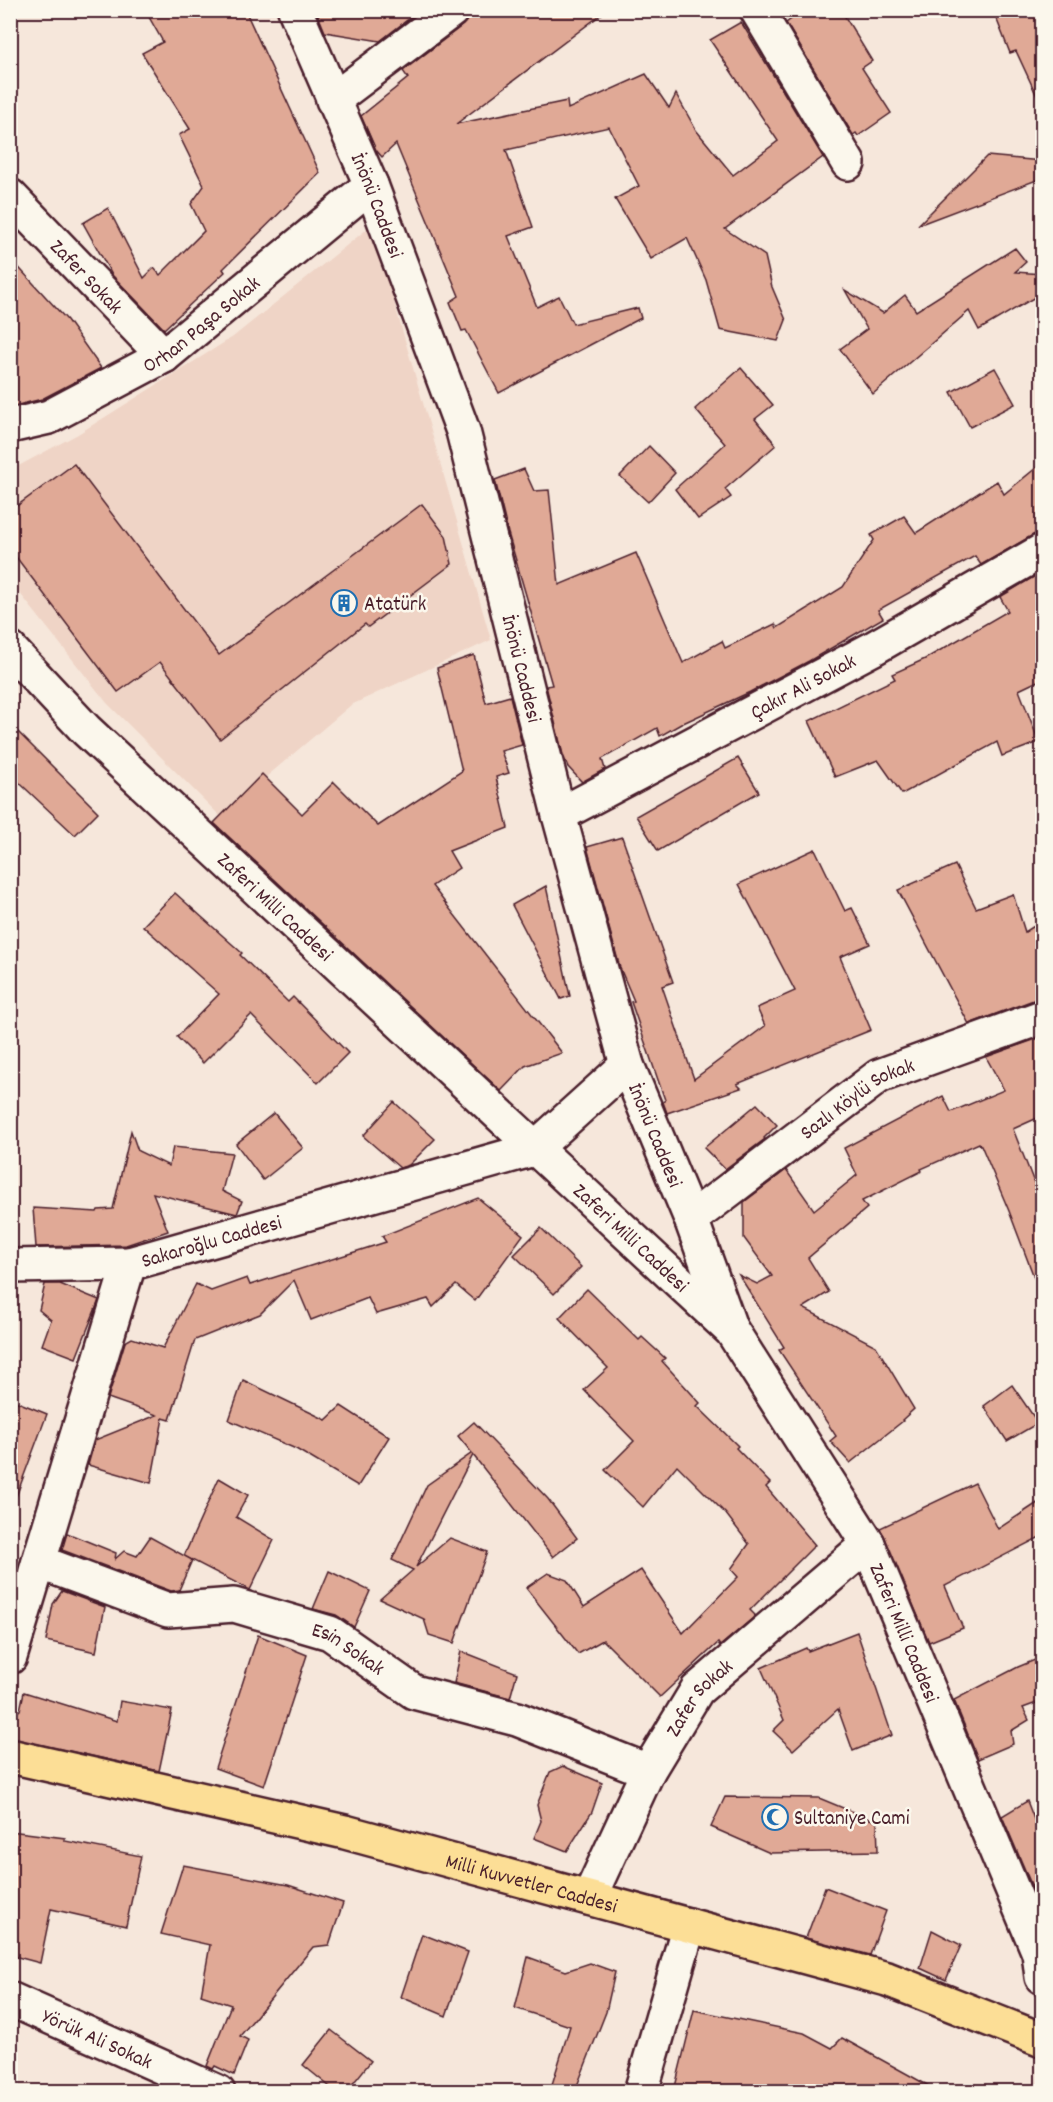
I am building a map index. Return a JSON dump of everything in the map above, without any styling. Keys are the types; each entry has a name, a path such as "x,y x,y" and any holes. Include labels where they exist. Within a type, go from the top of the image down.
{"main road":[{"name":"Milli Kuvvetler Caddesi","path":"12,1763 345,1832 887,1979 1042,2040"}],"street":[{"name":"İnönü Caddesi","path":"295,10 371,185 463,431 560,815 627,1065 691,1219 732,1331"},
{"path":"333,100 452,10"},
{"path":"757,10 848,163"},
{"name":"Orhan Paşa Sokak","path":"10,426 49,417 164,356 371,185"},
{"name":"Zafer Sokak","path":"10,196 164,356"},
{"name":"Çakır Ali Sokak","path":"560,815 872,649 1042,551"},
{"name":"Zaferi Milli Caddesi","path":"10,649 86,730 732,1331 868,1544 1039,1953 1042,1977"},
{"name":"Sazlı Köylü Sokak","path":"691,1219 879,1076 1042,1017"},
{"name":"Sakaroğlu Caddesi","path":"10,1657 129,1264 534,1149 627,1065"},
{"path":"10,1266 129,1264"},
{"name":"Zafer Sokak","path":"588,1898 648,1771 697,1690 868,1544"},
{"name":"Esin Sokak","path":"39,1562 168,1610 234,1605 330,1633 414,1692 517,1719 648,1771"},
{"path":"641,2091 689,1925"},
{"name":"Yörük Ali Sokak","path":"10,1999 218,2091"}],"shaded area":[{"path":"372,225 491,640 351,705 220,816 107,703 11,582 11,470 78,434 233,337"}],"building":[{"path":"145,10 245,10 320,173 223,269 225,272 164,329 112,275 83,223 108,208 144,278 154,268 160,275 204,231 191,204 204,186 179,135 190,129 142,53 163,42"},
{"path":"316,10 420,10 380,41 325,32"},
{"path":"470,10 607,10 456,124 567,101 568,109 646,74 669,108 676,94 696,130 733,175 778,141 710,40 741,22 823,157 725,229 765,256 772,287 786,320 778,341 720,330 706,280 687,238 651,259 615,199 639,186 609,127 506,150 533,227 508,236 537,307 559,296 573,324 638,308 641,318 499,393 466,330 462,331 450,302 459,296 396,144 382,157 376,150 361,116 408,78 403,71 463,25 469,18"},
{"path":"804,10 841,10 872,61 862,68 891,113 858,136 856,133 853,135 786,23"},
{"path":"993,10 1042,10 1042,107 1016,51 1010,53"},
{"path":"987,156 1042,161 1042,178 918,225"},
{"path":"1015,248 1026,262 1015,272 1042,274 1042,293 979,330 969,311 873,394 840,349 867,329 845,290 883,313 905,295 916,311"},
{"path":"10,258 67,320 101,368 42,399 10,407"},
{"path":"741,368 773,405 755,419 776,445 725,489 731,497 698,519 675,489 725,444 695,409"},
{"path":"995,368 1015,404 970,427 951,392"},
{"path":"649,446 675,473 648,502 620,476"},
{"path":"1042,463 1042,532 981,565 975,556 878,610 883,618 750,692 660,736 657,728 602,759 605,769 582,782 568,767 546,686 552,685 495,480 524,469 534,491 549,490 559,585 636,553 683,663 722,641 725,648 775,624 777,628 843,587 874,540 871,535 904,516 916,533 997,481 1004,494"},
{"path":"74,464 219,655 422,504 446,536 452,564 368,627 365,624 220,739 160,662 118,692 10,549 10,511"},
{"path":"1042,572 1042,679 1019,690 1039,742 1002,756 997,742 902,794 878,760 835,777 809,721 895,679 892,674 925,659 1008,611 1000,597"},
{"path":"474,655 486,703 510,696 522,745 501,751 509,773 496,777 508,828 449,851 459,868 432,886 562,1053 525,1066 501,1091 214,823 262,774 302,814 334,782 378,826 462,771 437,668"},
{"path":"10,724 98,812 75,835 10,774"},
{"path":"738,758 759,792 658,851 636,816"},
{"path":"622,837 673,982 662,986 694,1079 765,1026 757,1008 795,991 739,884 815,849 845,911 852,908 870,944 840,957 871,1030 737,1084 741,1088 667,1113 663,1102 665,1100 631,1002 634,1001 620,968 587,847"},
{"path":"955,865 976,908 1013,894 1025,932 1042,921 1042,999 1036,999 969,1024 898,890"},
{"path":"546,886 570,996 561,999 512,905"},
{"path":"175,893 242,953 240,955 288,1002 293,997 348,1053 318,1083 251,1015 203,1063 177,1037 219,994 143,926"},
{"path":"1042,1037 1042,1116 1013,1129 1042,1203 1042,1293 1040,1293 1009,1211 979,1143 921,1169 922,1171 862,1201 867,1208 808,1258 829,1292 803,1308 876,1346 914,1409 903,1421 850,1463 830,1441 836,1436 779,1350 784,1347 739,1275 757,1284 772,1276 744,1238 744,1202 786,1170 814,1210 857,1175 844,1148 943,1096 951,1112 1004,1090 986,1057"},
{"path":"394,1102 435,1139 409,1165 400,1168 363,1136"},
{"path":"757,1104 777,1125 765,1139 725,1169 704,1148"},
{"path":"274,1113 303,1148 263,1180 236,1144"},
{"path":"131,1131 138,1151 169,1166 173,1147 232,1153 222,1191 242,1201 237,1214 153,1193 168,1231 126,1245 36,1247 33,1208 97,1212 113,1209"},
{"path":"478,1198 523,1235 475,1301 456,1285 433,1307 428,1299 376,1314 368,1298 311,1320 294,1280 260,1314 195,1340 170,1420 163,1418 151,1483 88,1465 95,1440 157,1415 108,1398 125,1342 132,1338 163,1348 196,1284 211,1291 247,1278 250,1285 386,1242 382,1236"},
{"path":"541,1228 581,1267 554,1294 514,1255"},
{"path":"45,1284 60,1284 99,1300 76,1358 42,1345 51,1320 39,1310"},
{"path":"587,1289 639,1340 642,1337 665,1358 662,1361 700,1403 697,1406 738,1446 736,1448 770,1483 766,1487 815,1545 750,1610 755,1615 753,1618 720,1646 718,1643 660,1697 603,1640 578,1654 526,1588 548,1573 567,1580 584,1607 641,1570 683,1633 738,1577 731,1569 749,1544 726,1514 677,1465 643,1507 605,1470 634,1441 584,1390 608,1368 559,1318"},
{"path":"243,1380 326,1420 341,1406 389,1437 358,1486 296,1449 229,1420"},
{"path":"1012,1385 1038,1423 1007,1441 984,1406"},
{"path":"10,1399 47,1414 14,1502 10,1502"},
{"path":"474,1422 548,1499 577,1538 553,1557 473,1455 416,1567 450,1538 487,1552 454,1643 429,1635 424,1619 380,1599 413,1570 392,1560 427,1485 472,1453 458,1436"},
{"path":"219,1478 248,1495 236,1517 274,1540 250,1590 184,1556"},
{"path":"975,1483 998,1529 1042,1500 1042,1536 945,1586 963,1628 929,1642 880,1528"},
{"path":"67,1533 116,1553 115,1559 124,1551 137,1556 150,1537 192,1560 179,1590 171,1591 62,1550"},
{"path":"329,1571 370,1591 354,1627 336,1615 313,1609"},
{"path":"62,1591 105,1607 96,1652 46,1641 53,1604"},
{"path":"857,1632 892,1735 853,1751 838,1709 793,1750 773,1731 784,1720 761,1668 806,1648 808,1651"},
{"path":"258,1635 307,1655 264,1786 215,1768"},
{"path":"461,1651 517,1673 510,1698 454,1683"},
{"path":"1042,1657 1042,1701 1023,1708 1029,1720 1011,1731 1013,1744 978,1759 954,1700"},
{"path":"24,1692 117,1721 120,1701 172,1710 159,1771 10,1738 10,1717 20,1710"},
{"path":"563,1766 602,1783 592,1812 567,1851 534,1838 541,1821 537,1805 550,1772"},
{"name":"Sultaniye Cami","path":"725,1797 819,1798 877,1822 878,1851 770,1853 711,1827"},
{"path":"1027,1801 1042,1840 1042,1910 1002,1816"},
{"path":"10,1831 65,1838 65,1841 141,1856 126,1926 51,1909 40,1963 10,1955"},
{"path":"183,1865 288,1885 343,1903 329,1945 313,1947 240,2036 248,2040 234,2075 215,2066 213,2069 207,2066 231,2005 201,1995 210,1945 161,1934"},
{"path":"825,1887 886,1911 870,1955 806,1938"},
{"path":"932,1930 961,1945 946,1980 920,1968"},
{"path":"422,1934 468,1952 446,2016 401,1997"},
{"path":"528,1957 566,1971 590,1963 615,1972 606,2012 575,2091 550,2091 570,2026 515,2008"},
{"path":"694,2010 804,2033 832,2048 842,2038 938,2091 674,2091"},
{"path":"331,2030 371,2061 347,2091 335,2091 303,2065"}],"place":[{"name":"Atatürk","path":"344,603"},
{"name":"Sultaniye Cami","path":"775,1817"}]}
